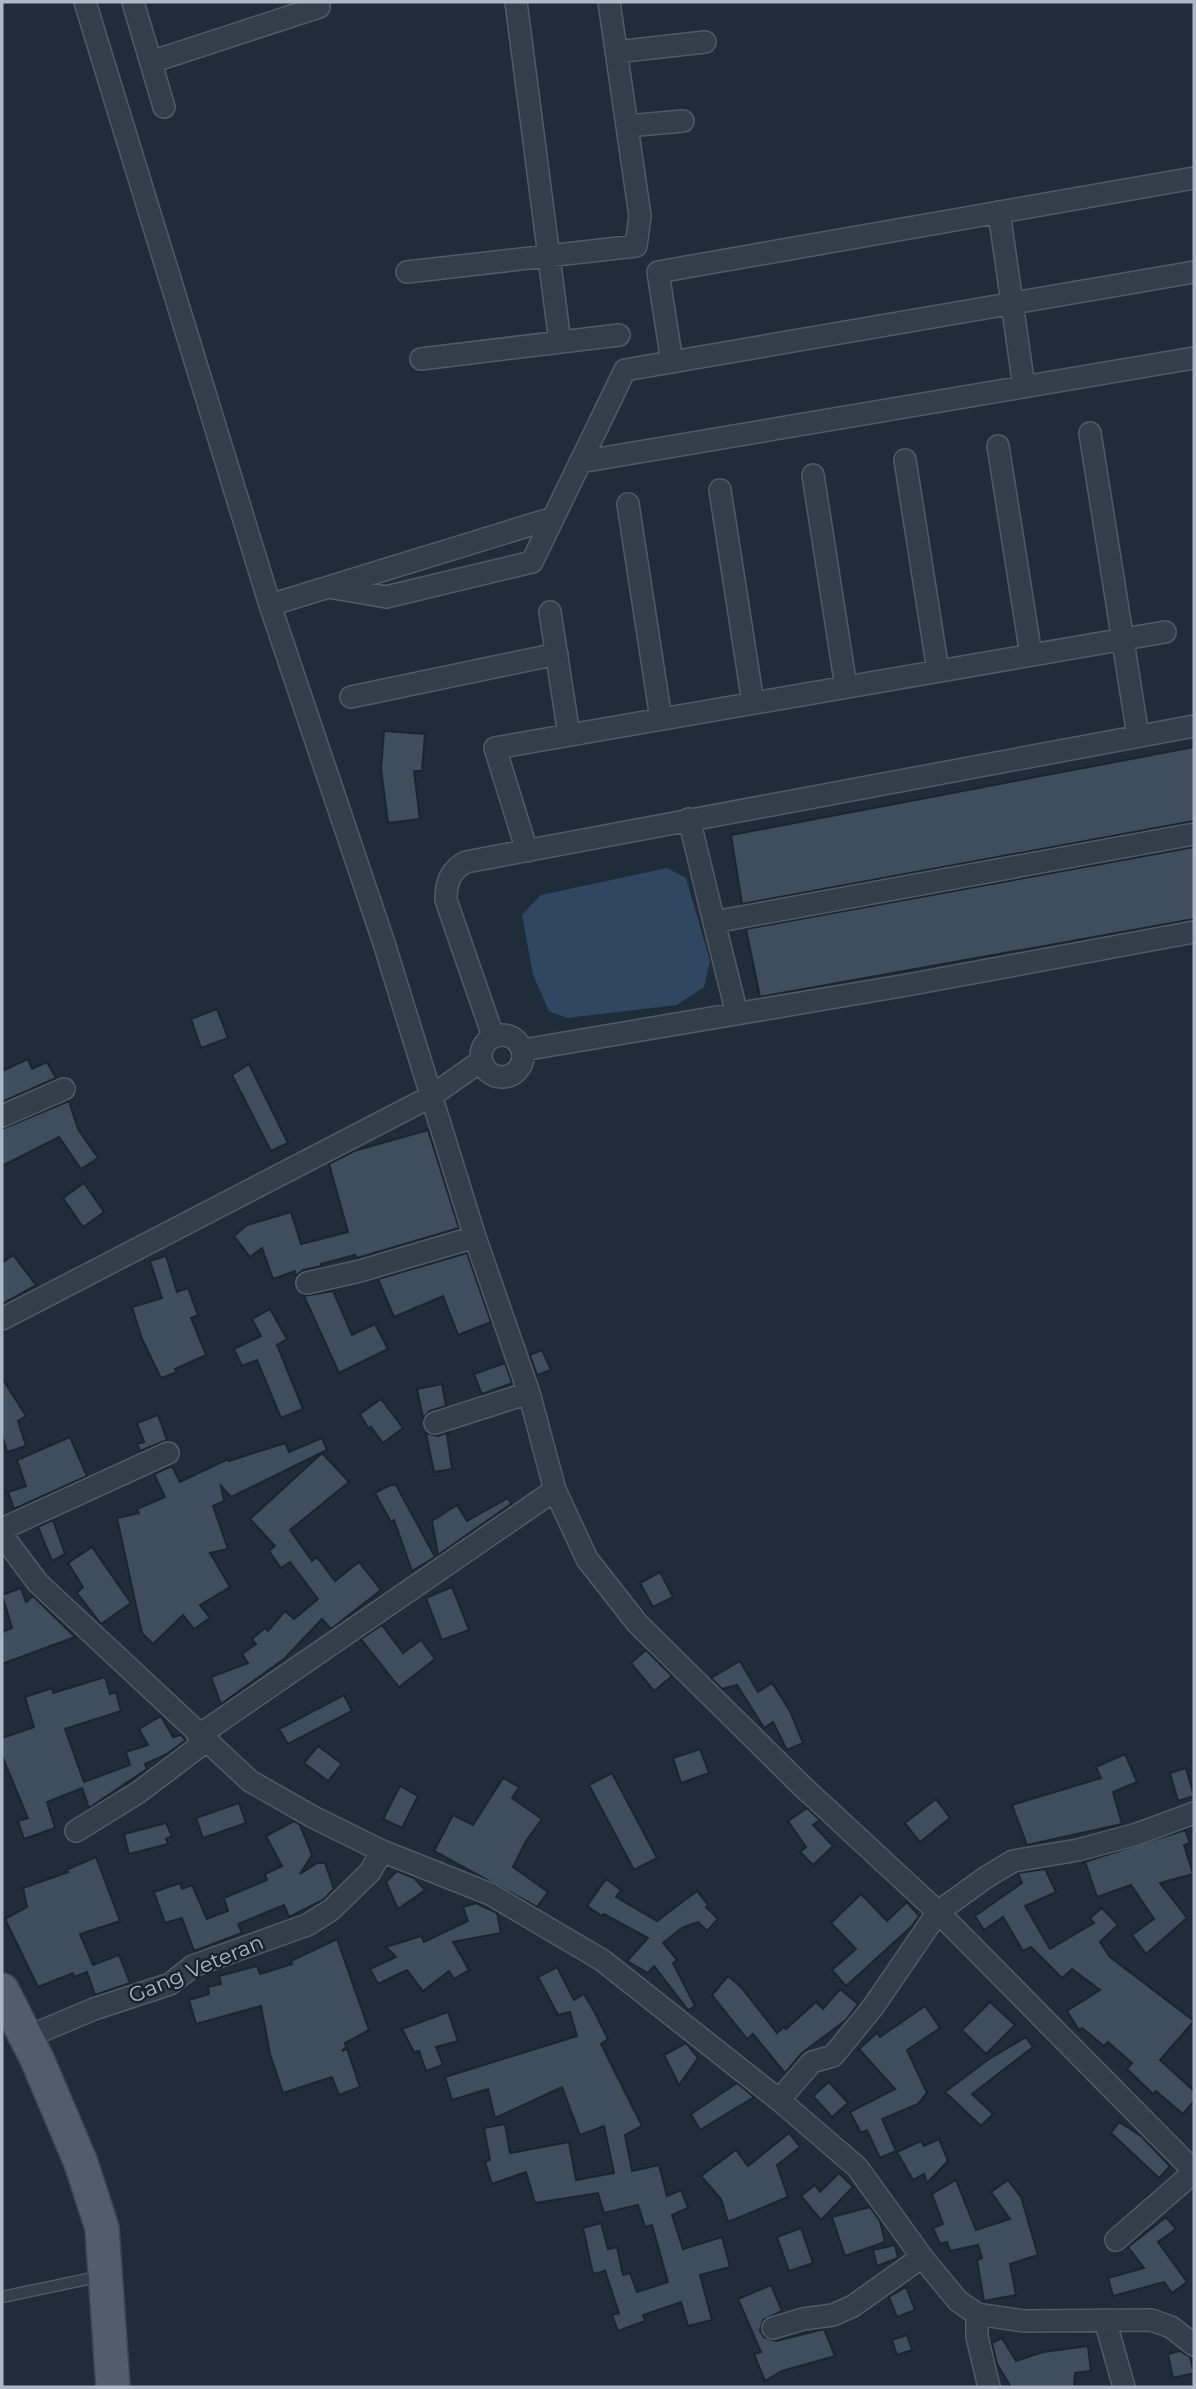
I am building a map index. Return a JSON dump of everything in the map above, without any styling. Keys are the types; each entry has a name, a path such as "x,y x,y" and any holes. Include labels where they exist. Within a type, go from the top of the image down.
{"main road":[{"path":"2,1990 37,2059 81,2163 102,2228 95,2277 113,2387"}],"street":[{"path":"85,2 270,606 383,940 475,1237 529,1393 555,1490 586,1559 637,1623 802,1786 939,1912 1194,2171 1116,2240"},
{"path":"133,2 164,107"},
{"path":"516,2 560,342"},
{"path":"407,272 636,246 640,216 609,2"},
{"path":"151,62 319,7"},
{"path":"616,52 705,42"},
{"path":"627,126 683,121"},
{"path":"672,362 658,272 1194,178"},
{"path":"999,212 1024,387"},
{"path":"328,587 386,597 532,562 625,370 1194,272"},
{"path":"421,359 619,335"},
{"path":"580,462 1194,358"},
{"path":"1090,433 1139,736"},
{"path":"998,446 1031,655"},
{"path":"905,460 938,671"},
{"path":"813,475 846,687"},
{"path":"720,489 753,703"},
{"path":"628,504 661,719"},
{"path":"270,606 553,518"},
{"path":"550,612 569,735"},
{"path":"527,851 495,748 1166,632"},
{"path":"351,697 557,654"},
{"path":"493,1036 446,900 446,886 455,867 466,862 1194,726"},
{"path":"689,819 737,1014"},
{"path":"713,922 1194,834"},
{"path":"523,1050 1194,932"},
{"path":"493,1036 514,1038 523,1050 522,1065 517,1071 504,1077 490,1073 481,1061 483,1046 493,1036"},
{"path":"2,1319 430,1097 481,1061"},
{"path":"2,1116 64,1088"},
{"path":"307,1283 360,1271 475,1237"},
{"path":"435,1423 529,1393"},
{"path":"2,1529 168,1454"},
{"path":"76,1831 139,1792 202,1739 555,1490"},
{"path":"2,1535 38,1583 250,1781 382,1851 489,1894 602,1960 779,2100 857,2167 922,2257 958,2301 977,2314 1024,2321 1151,2320 1171,2328 1194,2345"},
{"path":"779,2100 812,2062 833,2056 873,2007 939,1912 985,1878 1013,1861 1078,1850 1137,1834 1194,1813"},
{"name":"Gang Veteran","path":"25,2038 94,2009 170,1984 193,1966 307,1925 331,1910 370,1872 382,1851"},
{"path":"773,2328 803,2319 833,2315 853,2306 922,2257"},
{"path":"977,2314 977,2337 989,2387"},
{"path":"1105,2320 1124,2387"}],"lane":[{"path":"2,2297 95,2277"}],"water":[{"path":"667,868 686,878 710,961 704,987 677,1005 567,1018 549,1011 533,975 522,915 541,895"}],"building":[{"path":"384,731 425,734 422,771 414,771 420,819 388,823 381,769"},
{"path":"1194,747 1194,821 742,904 731,835"},
{"path":"1194,847 1194,919 760,997 746,929"},
{"path":"217,1009 228,1038 201,1048 191,1019"},
{"path":"28,1059 32,1069 47,1062 56,1078 2,1102 2,1071"},
{"path":"249,1064 288,1143 271,1151 232,1075"},
{"path":"69,1101 78,1129 98,1158 81,1169 59,1137 2,1166 2,1129"},
{"path":"428,1130 459,1228 357,1258 355,1255 321,1264 322,1266 303,1270 296,1276 295,1271 273,1279 262,1248 250,1257 234,1236 247,1225 291,1212 301,1244 348,1232 329,1164 354,1151"},
{"path":"84,1183 104,1212 83,1227 63,1198"},
{"path":"467,1253 491,1322 458,1335 443,1296 394,1317 378,1279"},
{"path":"13,1255 36,1285 2,1304 2,1263"},
{"path":"166,1256 177,1292 188,1288 198,1315 191,1318 206,1355 161,1378 142,1339 132,1307 162,1298 150,1261"},
{"path":"333,1291 352,1335 375,1324 388,1349 339,1373 304,1296"},
{"path":"270,1309 287,1339 277,1345 303,1409 281,1418 257,1360 242,1366 234,1349 261,1336 252,1319"},
{"path":"542,1350 551,1370 537,1375 530,1355"},
{"path":"505,1363 512,1383 482,1394 474,1374"},
{"path":"2,1378 26,1416 18,1421 26,1446 7,1452 2,1435"},
{"path":"442,1384 446,1406 430,1411 423,1418 417,1389"},
{"path":"381,1399 403,1428 383,1443 371,1427 368,1428 360,1414"},
{"path":"158,1415 167,1440 140,1451 137,1444 144,1442 137,1423"},
{"path":"452,1431 447,1435 452,1469 434,1472 426,1433 438,1436"},
{"path":"70,1437 87,1476 14,1509 8,1492 26,1486 17,1460"},
{"path":"322,1438 327,1450 231,1497 221,1486 224,1501 213,1506 228,1549 210,1553 230,1587 200,1605 210,1618 194,1629 183,1615 153,1644 142,1633 117,1518 139,1513 137,1509 165,1497 154,1474 172,1466 180,1482 228,1459 229,1461 285,1443 289,1452"},
{"path":"322,1453 349,1482 290,1530 312,1561 317,1557 335,1581 359,1562 381,1590 331,1629 322,1619 284,1659 221,1704 211,1677 248,1663 242,1654 256,1644 252,1639 265,1628 268,1631 285,1611 294,1619 318,1599 290,1562 281,1568 269,1551 275,1546 250,1519"},
{"path":"390,1485 396,1485 435,1557 412,1571 394,1520 391,1522 375,1493"},
{"path":"508,1498 511,1504 438,1555 432,1521 457,1505 467,1521"},
{"path":"53,1520 65,1554 52,1561 38,1527"},
{"path":"92,1547 131,1603 101,1624 77,1593 83,1587 68,1563"},
{"path":"660,1572 673,1597 653,1607 640,1583"},
{"path":"452,1587 469,1630 442,1640 426,1598"},
{"path":"21,1588 26,1602 33,1596 75,1637 2,1664 2,1632 12,1628 2,1595"},
{"path":"382,1625 403,1653 421,1640 435,1659 399,1687 361,1639"},
{"path":"646,1650 672,1676 654,1691 631,1663"},
{"path":"740,1661 758,1692 772,1683 790,1711 803,1743 787,1750 773,1722 764,1728 737,1685 722,1689 711,1678"},
{"path":"105,1677 110,1694 116,1692 121,1711 65,1729 84,1782 130,1765 126,1752 148,1745 139,1729 161,1716 173,1737 181,1735 186,1740 167,1754 145,1764 147,1769 89,1808 82,1788 47,1802 55,1828 24,1839 18,1821 28,1818 2,1756 2,1738 34,1727 25,1697 52,1688 53,1693"},
{"path":"344,1695 352,1711 288,1744 279,1729"},
{"path":"318,1746 342,1764 328,1781 304,1763"},
{"path":"700,1749 709,1773 681,1783 673,1758"},
{"path":"1125,1754 1137,1782 1113,1792 1122,1824 1027,1845 1012,1805 1101,1778 1096,1767"},
{"path":"1186,1768 1194,1796 1178,1801 1170,1773"},
{"path":"612,1773 657,1858 634,1870 589,1785"},
{"path":"503,1778 519,1787 512,1798 542,1819 526,1841 513,1867 548,1892 537,1907 434,1851 453,1815 473,1825"},
{"path":"400,1786 418,1796 402,1828 383,1819"},
{"path":"936,1799 950,1818 920,1842 905,1823"},
{"path":"239,1803 246,1823 203,1838 196,1818"},
{"path":"807,1808 820,1820 813,1825 833,1846 813,1865 800,1852 806,1847 788,1821"},
{"path":"294,1821 300,1825 312,1855 300,1874 317,1863 325,1863 334,1889 323,1900 289,1917 284,1905 238,1924 242,1933 194,1951 182,1918 165,1923 154,1892 180,1883 182,1889 192,1885 207,1919 228,1911 224,1898 267,1880 265,1874 282,1866 266,1836"},
{"path":"166,1823 172,1836 166,1839 168,1844 129,1854 124,1834"},
{"path":"1185,1830 1190,1843 1184,1845 1193,1874 1160,1883 1187,1918 1146,1954 1132,1935 1154,1919 1131,1885 1097,1897 1085,1862 1081,1863"},
{"path":"96,1857 120,1921 80,1934 93,1965 119,1955 130,1983 95,1995 87,1972 74,1977 73,1973 38,1987 5,1919 27,1907 23,1888 68,1872 66,1870"},
{"path":"1045,1869 1056,1892 1025,1906 1050,1949 1094,1923 1090,1918 1102,1908 1118,1925 1100,1942 1110,1957 1194,2021 1160,2060 1194,2091 1194,2101 1183,2114 1156,2091 1153,2094 1127,2069 1132,2063 1108,2042 1104,2046 1082,2028 1079,2030 1067,2011 1100,1990 1072,1969 1062,1978 1031,1947 1023,1951 1003,1917 984,1930 975,1916 1022,1883 1018,1873"},
{"path":"397,1871 414,1878 425,1890 398,1909 386,1882"},
{"path":"606,1879 621,1890 616,1897 657,1921 697,1891 708,1905 706,1907 718,1919 707,1931 698,1922 682,1928 663,1943 677,1960 673,1963 695,2006 688,2010 654,1966 648,1973 627,1961 648,1938 587,1906"},
{"path":"861,1894 887,1921 907,1902 919,1916 912,1926 846,1986 832,1970 856,1949 831,1923"},
{"path":"476,1903 497,1913 501,1933 453,1942 469,1970 454,1979 449,1971 423,1991 407,1970 378,1984 370,1969 396,1957 386,1947 421,1936 424,1942 468,1921 463,1907"},
{"path":"337,1939 369,2030 345,2043 346,2047 342,2051 347,2049 360,2087 339,2095 332,2077 283,2093 270,2054 261,2006 196,2024 189,2000 209,1994 208,1987 221,1984 219,1976 257,1966 260,1974 292,1964 291,1961"},
{"path":"557,1967 574,2000 584,1994 595,2013 608,2039 601,2044 642,2126 625,2135 632,2171 659,2165 667,2196 681,2190 688,2208 672,2215 683,2249 722,2237 730,2267 700,2275 712,2320 688,2326 681,2302 643,2315 645,2321 618,2331 612,2315 619,2313 605,2271 593,2274 583,2228 601,2223 608,2249 617,2247 623,2275 630,2273 637,2292 668,2282 652,2225 645,2227 638,2205 604,2213 598,2193 535,2203 526,2172 492,2184 485,2162 490,2160 484,2128 505,2124 510,2153 569,2142 576,2180 614,2173 604,2126 580,2135 562,2087 495,2118 488,2089 452,2100 445,2077 577,2036 570,2012 558,2015 538,1977"},
{"path":"728,1976 741,1987 777,2033 784,2027 786,2029 816,2002 823,2009 840,1989 858,2004 846,2020 802,2053 785,2073 753,2034 747,2039 712,1995"},
{"path":"990,2002 1015,2025 986,2054 962,2030"},
{"path":"925,2006 940,2028 907,2050 927,2093 918,2104 882,2119 896,2151 880,2158 867,2130 861,2133 850,2112 895,2089 859,2049 877,2033 880,2037"},
{"path":"448,2012 458,2041 436,2047 443,2065 426,2071 419,2051 414,2052 402,2029"},
{"path":"1026,2037 1033,2047 972,2094 993,2114 981,2126 945,2092 989,2059"},
{"path":"686,2043 698,2058 679,2085 664,2055"},
{"path":"829,2082 848,2103 832,2117 813,2096"},
{"path":"737,2083 754,2097 700,2130 691,2114"},
{"path":"1119,2122 1141,2136 1170,2166 1159,2178 1111,2133"},
{"path":"789,2133 800,2147 777,2165 788,2197 728,2222 721,2199 701,2176 736,2150 748,2166"},
{"path":"939,2139 948,2161 927,2183 924,2174 913,2180 897,2152 921,2141 924,2146"},
{"path":"839,2173 853,2187 821,2220 801,2196 815,2185 820,2192"},
{"path":"956,2180 976,2230 1010,2219 991,2192 1008,2180 1021,2197 1038,2255 1010,2264 1016,2295 984,2301 977,2260 982,2258 978,2245 950,2251 947,2242 940,2244 933,2228 943,2224 932,2194"},
{"path":"870,2207 880,2221 885,2242 845,2256 832,2217"},
{"path":"1166,2217 1176,2229 1158,2242 1187,2282 1172,2293 1164,2282 1113,2296 1108,2278 1144,2268 1128,2247"},
{"path":"801,2228 813,2263 789,2271 777,2237"},
{"path":"895,2245 898,2258 877,2266 873,2250"},
{"path":"771,2285 782,2311 763,2320 760,2331 764,2337 776,2341 824,2329 835,2356 782,2371 765,2381 754,2354 761,2352 738,2299"},
{"path":"906,2287 915,2310 897,2317 889,2297"},
{"path":"907,2335 912,2350 897,2355 892,2340"},
{"path":"1002,2338 1016,2361 1043,2352 1088,2346 1091,2371 1075,2373 1074,2387 1011,2387 997,2364 992,2343"},
{"path":"1180,2351 1190,2357 1194,2373 1173,2378 1168,2354"}]}
